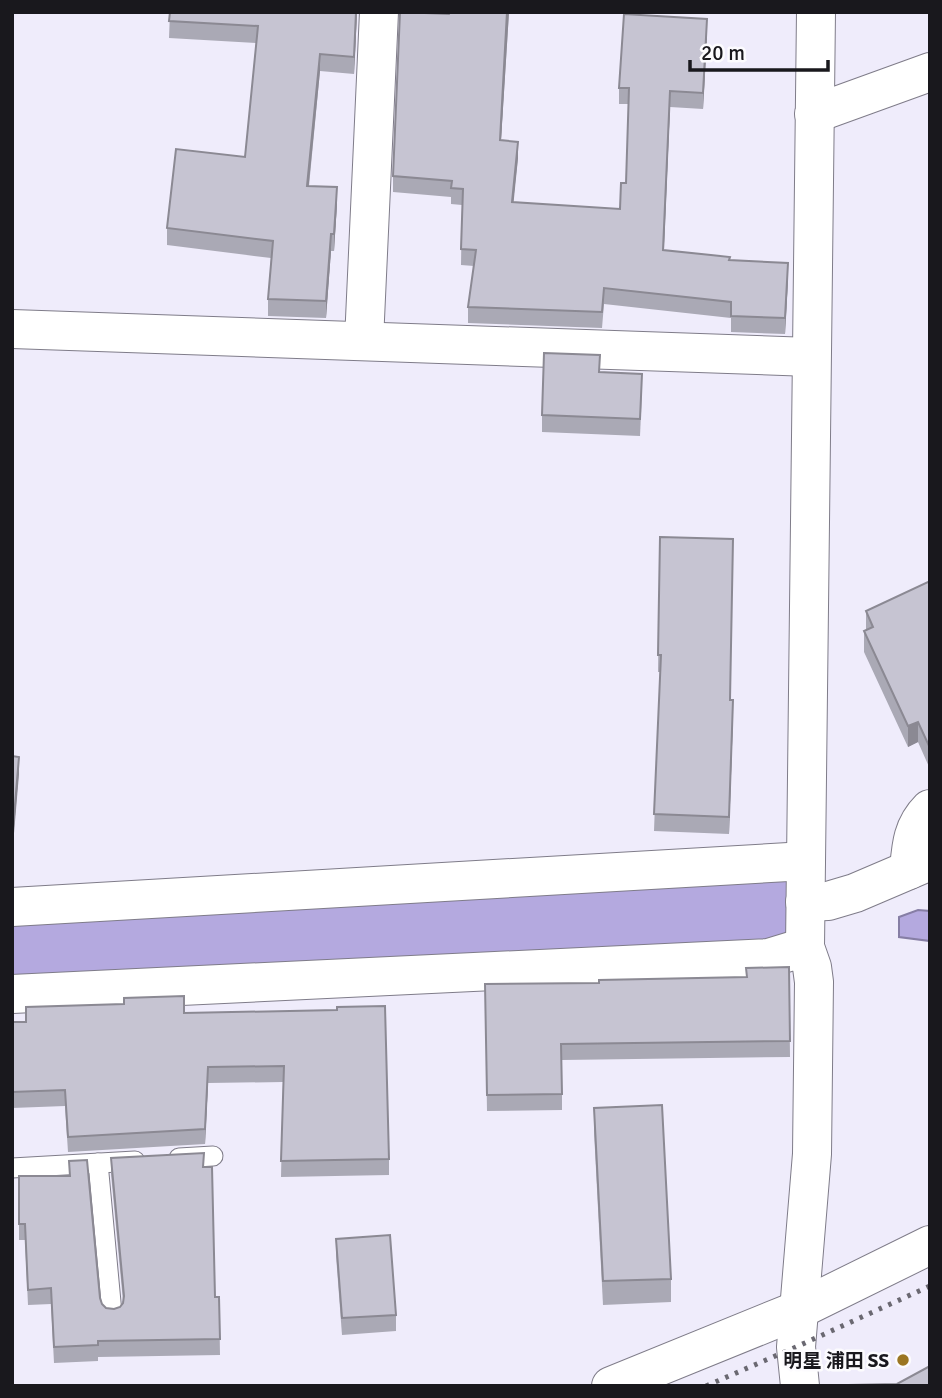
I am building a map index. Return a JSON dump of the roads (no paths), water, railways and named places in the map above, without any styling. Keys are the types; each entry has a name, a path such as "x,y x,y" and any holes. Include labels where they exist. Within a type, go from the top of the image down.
{"street":[{"path":"364,341 379,12"},
{"path":"800,1386 796,1347 812,1154 814,982 805,947 805,902 816,12"},
{"path":"814,114 930,72"},
{"path":"12,329 811,357"},
{"path":"805,902 828,901 855,894 919,866 911,844 919,820 930,808"},
{"path":"12,907 806,861"},
{"path":"12,994 769,958 805,947"},
{"path":"611,1386 798,1310 930,1244"}],"lane":[{"path":"12,1168 213,1156"},
{"path":"98,1163 112,1313"}],"waterway":[{"path":"12,967 778,925 779,899"},
{"path":"12,938 779,899"}],"railway":[{"path":"706,1386 930,1286"}],"place":[{"name":"明星 浦田 SS","path":"903,1360"}]}
